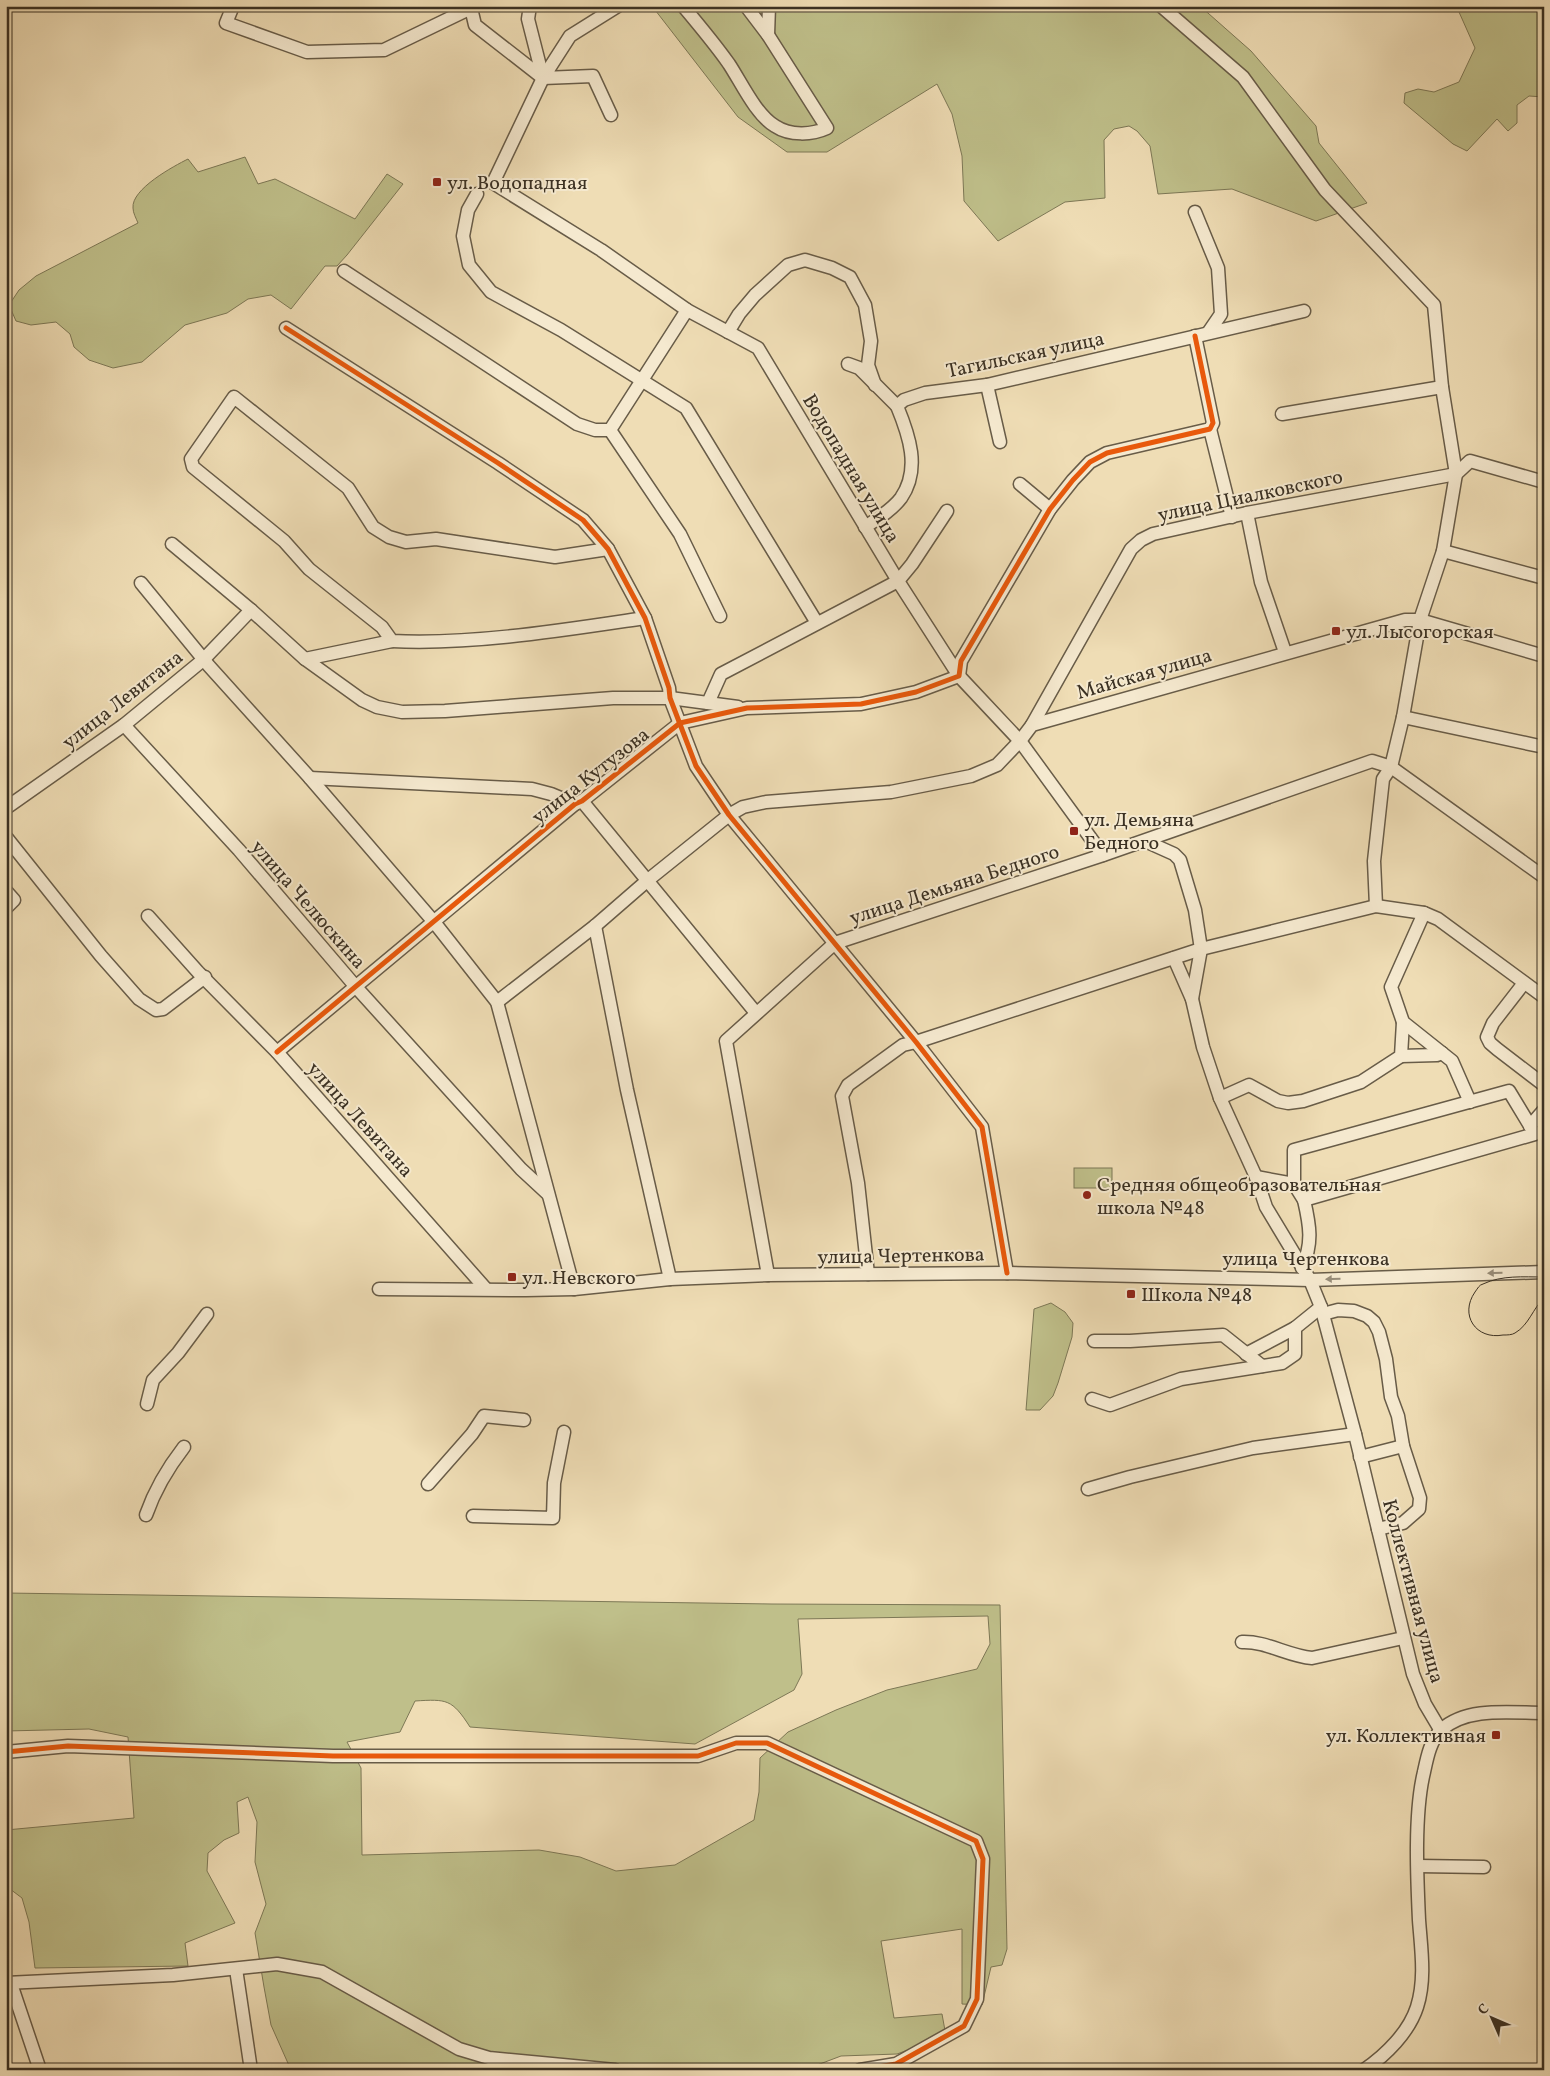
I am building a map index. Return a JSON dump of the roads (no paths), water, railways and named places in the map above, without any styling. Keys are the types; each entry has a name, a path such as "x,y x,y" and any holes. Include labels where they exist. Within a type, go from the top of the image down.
{"street":[{"path":"233,6 226,23 307,52 384,50 469,7 475,25 543,78 593,76 611,115"},
{"path":"530,6 528,19 543,78"},
{"path":"543,78 570,36 618,6"},
{"path":"683,6 729,64 750,98 772,125 780,129 802,133 819,132 827,128 768,35 746,6"},
{"path":"768,35 769,6"},
{"path":"1161,6 1243,77 1324,190 1434,305 1442,386 1456,474 1443,551 1420,620 1403,717 1391,768 1383,779 1374,861 1376,906"},
{"name":"Водопадная улица","path":"543,78 493,183 601,250 686,310 758,348 898,581 959,676 1020,741 1103,855"},
{"path":"477,194 468,210 463,236 469,264 490,292 561,330 686,408 817,623"},
{"path":"1195,212 1218,268 1221,314 1208,333"},
{"path":"728,332 739,314 755,295 788,266 806,260 832,268 850,277 866,305 871,341 868,365 875,385"},
{"path":"344,271 577,424 595,430 610,430"},
{"path":"610,430 686,310"},
{"name":"Тагильская улица","path":"897,406 904,400 925,393 987,385 1304,311"},
{"path":"286,328 498,463 583,520 608,549 645,618 669,688 670,698 696,766 729,815 836,943 982,1127 1007,1273"},
{"path":"1195,336 1213,423 1210,429 1232,517"},
{"path":"848,364 859,368 897,406 906,426 913,465 908,486 900,499 865,527"},
{"path":"987,385 1000,442"},
{"path":"1282,414 1442,386"},
{"path":"392,641 382,627 309,569 284,540 193,467 191,459 234,397 348,488 373,527 389,537 406,542 436,539 555,557 608,549"},
{"path":"959,676 962,662 1050,509 1072,480 1090,462 1108,452 1210,429"},
{"path":"610,430 680,534 720,616"},
{"name":"улица Циалковского","path":"1032,725 1131,549 1141,540 1153,534 1247,513 1456,474 1470,461 1544,482"},
{"path":"1020,484 1050,509"},
{"path":"708,703 721,674 898,581 912,564 947,511"},
{"path":"1247,513 1261,582 1285,652"},
{"path":"172,544 251,610 305,659 362,700 377,707 402,712 445,711 614,698 670,698 747,708"},
{"path":"1443,551 1544,578"},
{"path":"141,583 203,660 310,778 434,922 497,1002 574,1289"},
{"name":"улица Левитана","path":"8,803 124,725 203,660 251,610"},
{"path":"305,659 392,641 429,642 579,628 645,618"},
{"name":"Майская улица","path":"1032,725 1285,652 1405,620 1420,620"},
{"path":"1420,620 1544,656"},
{"name":"улица Кутузова","path":"277,1052 578,802 680,723 747,708 861,704 916,692 959,676"},
{"path":"1403,717 1544,747"},
{"name":"улица Челюскина","path":"124,725 239,850 356,988 521,1168 548,1194"},
{"path":"497,1002 595,926 648,880 729,815 744,807 766,802 891,792 971,776 997,765 1020,741 1032,725"},
{"name":"улица Демьяна Бедного","path":"768,1275 726,1041 836,943 1145,841 1372,761 1391,768"},
{"path":"1391,768 1544,878"},
{"path":"310,778 532,789 578,802 648,880 756,1013"},
{"path":"6,837 75,926 139,999 156,1010 163,1009 205,977"},
{"path":"1145,841 1174,854 1180,860 1196,910 1201,949 1192,999"},
{"path":"6,891 14,900 6,908"},
{"path":"868,1274 858,1183 842,1096 848,1085 903,1045 1201,949 1376,906 1424,913 1438,918 1544,997"},
{"path":"1402,1056 1403,1022 1391,988 1424,913"},
{"name":"улица Левитана","path":"148,916 198,972 277,1052 486,1288"},
{"path":"595,926 627,1090 670,1279"},
{"path":"1174,958 1192,999"},
{"path":"1524,983 1493,1023 1487,1037 1490,1043 1497,1049 1544,1085"},
{"name":"Коллективная улица","path":"1192,999 1203,1047 1220,1098 1256,1177 1266,1207 1310,1280 1322,1310 1413,1674 1425,1704 1441,1731"},
{"path":"1403,1022 1452,1061 1470,1102"},
{"path":"1220,1098 1250,1085 1278,1100 1288,1103 1303,1101 1361,1082 1402,1056 1438,1055 1442,1053"},
{"path":"1302,1268 1309,1251 1308,1217 1304,1200 1294,1184 1294,1150 1509,1091 1537,1133"},
{"path":"1537,1133 1544,1110"},
{"path":"1304,1200 1537,1133"},
{"path":"1256,1177 1294,1184"},
{"name":"улица Чертенкова","path":"379,1289 574,1289 670,1279 768,1275 1007,1273 1310,1280 1544,1272"},
{"path":"1246,1354 1295,1328 1322,1310 1347,1309 1367,1316 1374,1322 1384,1347 1391,1397 1398,1416 1403,1446 1420,1498 1419,1509 1403,1523 1378,1529"},
{"path":"147,1404 153,1380 178,1353 208,1314"},
{"path":"1092,1400 1110,1405 1181,1379 1282,1363 1295,1354 1295,1328"},
{"path":"1094,1341 1130,1341 1223,1335 1262,1366"},
{"path":"428,1484 472,1434 484,1416 524,1420"},
{"path":"473,1516 553,1518 554,1483 564,1432"},
{"path":"1088,1489 1130,1477 1253,1448 1354,1434"},
{"path":"1360,1457 1403,1446"},
{"path":"146,1515 163,1476 184,1447"},
{"path":"1242,1642 1250,1642 1300,1657 1312,1658 1404,1638"},
{"path":"1364,2070 1385,2053 1401,2036 1412,2021 1418,2006 1422,1962 1418,1866 1420,1788 1428,1751 1441,1731 1459,1720 1480,1713 1544,1713"},
{"path":"6,1752 68,1746 333,1756 698,1756 736,1743 767,1743 976,1842 983,1859 977,1999 964,2026 896,2064 860,2070"},
{"path":"1418,1866 1484,1867"},
{"path":"40,2070 8,1983 174,1975 277,1964 322,1972 459,2050 489,2058 615,2070"},
{"path":"236,1969 251,2070"}],"tram line":[{"path":"1544,1277 1505,1278 1482,1284 1475,1292 1471,1301 1470,1317 1478,1330 1485,1334 1493,1336 1512,1334 1524,1326 1544,1298"}],"place":[{"name":"ул. Водопадная","path":"437,182"},
{"name":"ул. Лысогорская","path":"1336,631"},
{"name":"ул. Демьяна Бедного","path":"1074,831"},
{"name":"Средняя общеобразовательная школа №48","path":"1087,1195"},
{"name":"ул. Невского","path":"512,1277"},
{"name":"Школа №48","path":"1131,1294"},
{"name":"ул. Коллективная","path":"1496,1735"}]}
